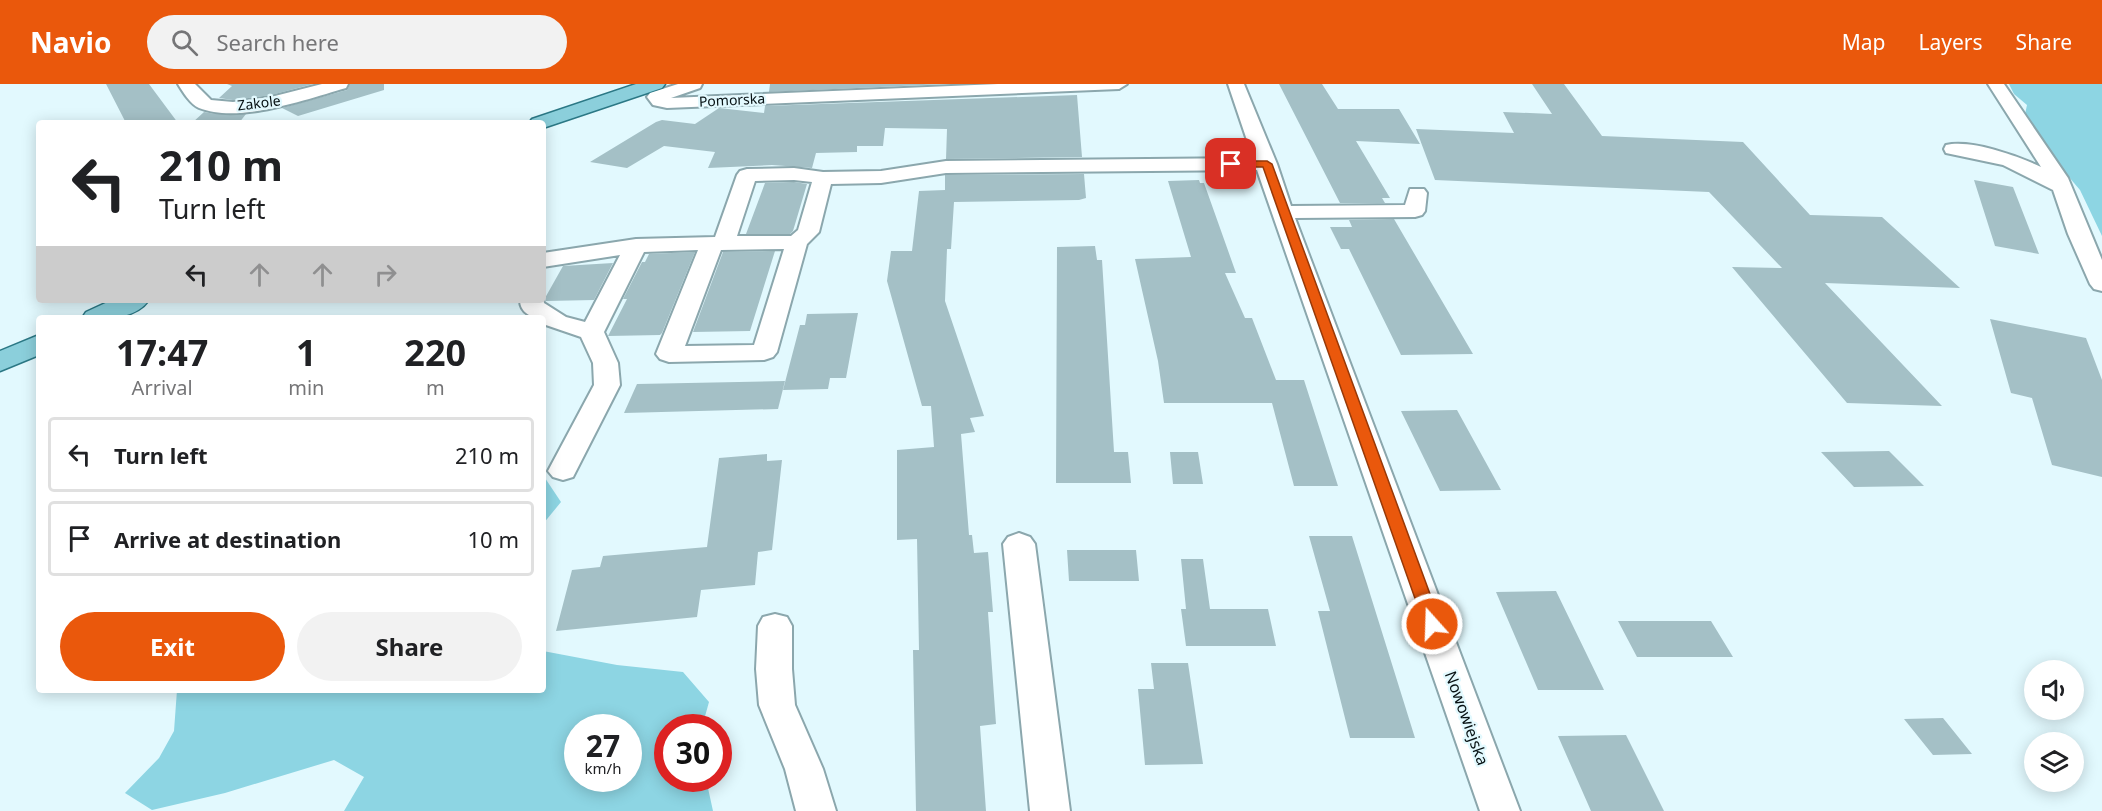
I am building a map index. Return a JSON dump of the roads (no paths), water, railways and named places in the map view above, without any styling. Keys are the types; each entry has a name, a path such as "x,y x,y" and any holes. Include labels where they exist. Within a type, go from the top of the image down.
{"main road":[{"path":"528,120 548,110 623,84"},
{"path":"546,121 655,84"},
{"path":"102,315 128,303"},
{"path":"0,362 36,345"}],"street":[{"name":"Zakole","path":"186,84 204,104 227,106 278,101 340,84"},
{"name":"Pomorska","path":"694,84 656,97 659,101 668,103 1119,84"},
{"name":"Nowowiejska","path":"1236,84 1267,164 1500,811"},
{"path":"1996,84 2024,130 2046,156 2102,284"},
{"path":"1953,149 1998,156 2021,164 2061,187"},
{"path":"823,178 808,232 797,242 764,352 669,354 747,176 794,174 823,178 881,177 946,167 1267,164"},
{"path":"1284,212 1415,211 1416,193"},
{"path":"546,260 636,246 797,242"},
{"path":"563,471 607,385 609,372 606,358 595,343 592,332 636,246"},
{"path":"532,303 532,306 546,315"},
{"path":"546,315 556,322 592,332"},
{"path":"1019,544 1050,811"},
{"path":"775,626 774,669 777,705 804,769 816,811"}]}
